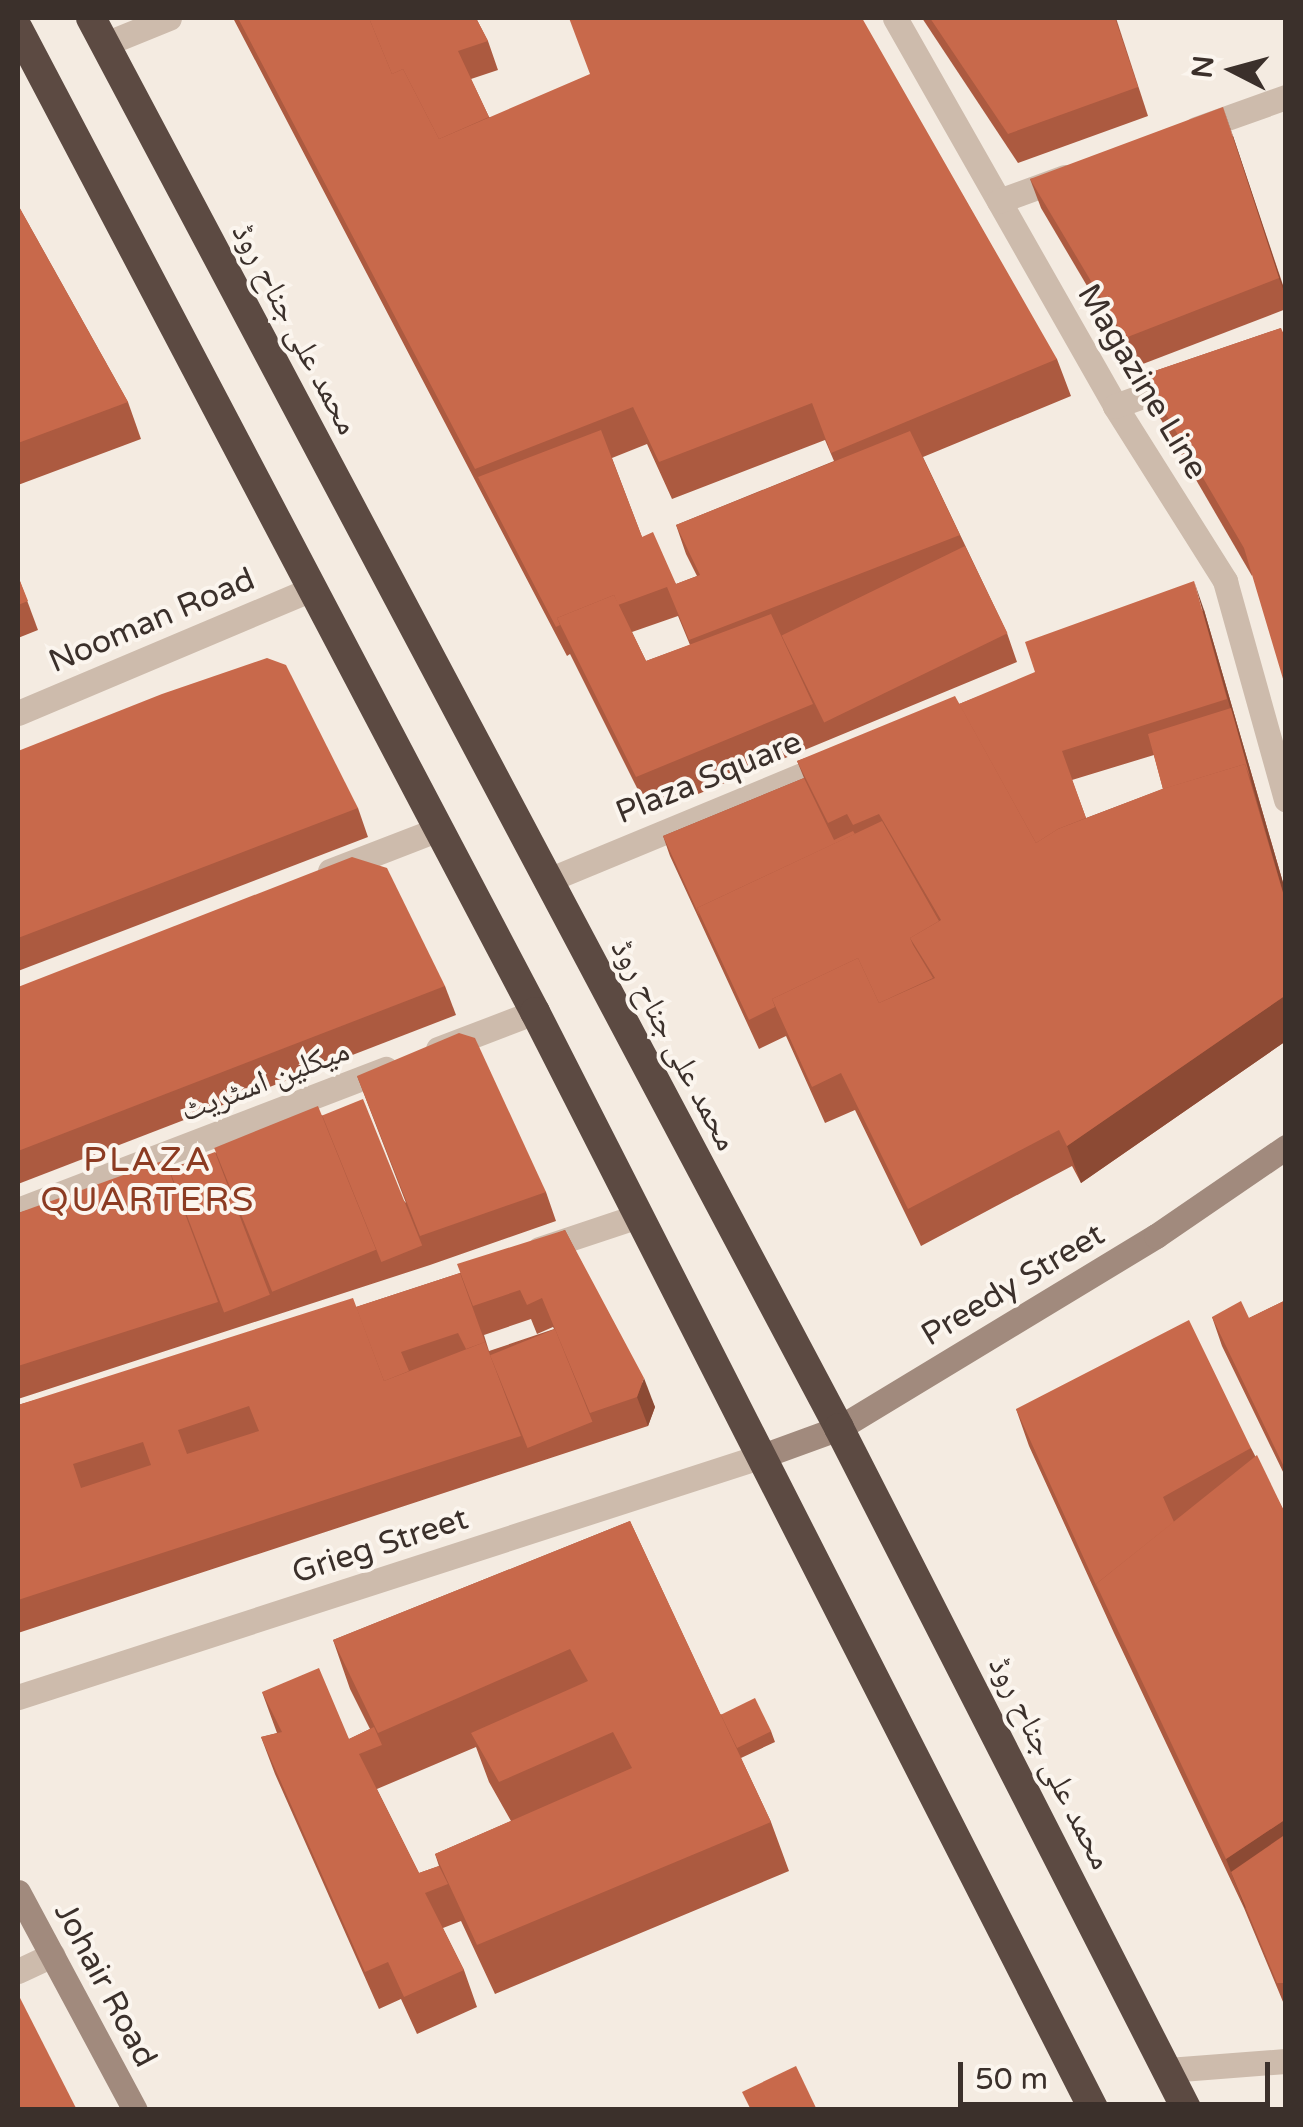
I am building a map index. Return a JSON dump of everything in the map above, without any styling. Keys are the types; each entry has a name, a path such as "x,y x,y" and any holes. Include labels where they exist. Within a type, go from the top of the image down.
{"highway":[{"path":"18,29 535,1012 1094,2110"},
{"name":"محمد علی جناح روڈ","path":"98,31 838,1428 1187,2110"}],"main road":[{"name":"Preedy Street","path":"762,1456 838,1428 1156,1236 1286,1147"},
{"name":"Johair Road","path":"18,1892 135,2110"}],"street":[{"path":"98,31 169,18"},
{"name":"Magazine Line","path":"895,18 1115,406 1225,581 1286,800"},
{"path":"1178,136 1286,97"},
{"path":"999,201 1088,169"},
{"path":"1115,406 1200,375"},
{"name":"Nooman Road","path":"18,712 312,590"},
{"name":"Plaza Square","path":"546,881 848,756"},
{"path":"309,879 436,830"},
{"name":"میکلین اسٹریٹ","path":"18,1210 535,1012"},
{"path":"506,1260 638,1216"},
{"name":"Grieg Street","path":"18,1698 762,1456"},
{"path":"18,1971 52,1955"},
{"path":"1168,2070 1286,2061"}],"building":[{"path":"238,18 369,18 392,74 403,69 439,139 590,74 569,18 862,18 1057,359 831,453 812,403 659,462 633,407 475,469"},
{"path":"369,18 476,18 488,41 458,51 489,117 439,139 403,69 392,74"},
{"path":"930,18 1115,18 1138,87 1008,134"},
{"path":"1223,107 1279,278 1125,338 1030,179"},
{"path":"18,205 128,402 18,443"},
{"path":"1281,328 1286,339 1286,689 1244,548 1143,375"},
{"path":"601,430 642,537 653,532 676,584 700,575 676,525 910,431 960,535 689,640 667,587 618,605 614,595 557,618 560,625 556,627 478,477"},
{"path":"965,546 1008,633 824,723 782,635"},
{"path":"18,576 28,601 18,605"},
{"path":"1194,581 1227,699 1062,751 1086,818 1036,843 959,704 1035,672 1025,642"},
{"path":"614,595 646,661 771,614 813,704 636,777 557,618"},
{"path":"267,658 286,665 358,808 18,938 18,751 162,694"},
{"path":"955,696 1036,843 1058,829 1162,789 1245,764 1286,903 1286,995 1067,1146 1059,1130 908,1209 841,1073 812,1087 772,999 858,958 879,1003 935,978 910,938 941,920 879,814 853,825 847,814 828,823 797,761"},
{"path":"1231,708 1251,780 1245,764 1163,789 1148,734"},
{"path":"804,778 834,840 853,831 855,834 697,908 700,917 663,836"},
{"path":"882,821 939,921 910,938 933,978 879,1003 858,958 772,999 775,1007 749,1020 697,908"},
{"path":"352,857 387,868 445,986 18,1151 18,987"},
{"path":"459,1033 475,1038 546,1192 420,1236 357,1076"},
{"path":"363,1099 422,1245 381,1262 322,1115"},
{"path":"318,1106 376,1250 272,1292 214,1148"},
{"path":"215,1152 270,1295 224,1312 169,1170"},
{"path":"165,1160 218,1302 18,1366 18,1213"},
{"path":"565,1230 644,1378 637,1397 590,1413 542,1298 527,1305 520,1290 473,1306 457,1264"},
{"path":"460,1273 485,1342 466,1349 458,1333 401,1352 409,1371 384,1381 356,1307"},
{"path":"353,1298 384,1381 485,1342 521,1436 18,1600 18,1405","holes":["249,1406 259,1431 187,1454 178,1430","143,1442 151,1465 81,1488 73,1464"]},
{"path":"1286,1300 1286,1471 1212,1317 1241,1301 1249,1318"},
{"path":"1189,1320 1251,1448 1163,1497 1174,1522 1096,1584 1101,1596 1016,1409"},
{"path":"555,1329 592,1422 528,1448 490,1355"},
{"path":"1257,1455 1286,1515 1286,1819 1226,1859 1096,1584"},
{"path":"630,1521 771,1822 477,1945 435,1854 632,1768 613,1732 499,1782 471,1733 588,1681 570,1649 378,1733 333,1640"},
{"path":"319,1668 349,1739 374,1727 382,1745 359,1754 419,1873 439,1866 448,1884 425,1893 464,1970 404,1997 388,1962 365,1972 261,1737 282,1732 262,1692"},
{"path":"755,1698 771,1731 737,1748 721,1715"},
{"path":"1286,1834 1286,1983 1277,1983 1231,1872"},
{"path":"18,1994 77,2110 18,2110"},
{"path":"796,2066 817,2110 751,2110 742,2092"}],"district":[{"name":"PLAZA QUARTERS","path":"148,1180"}]}
